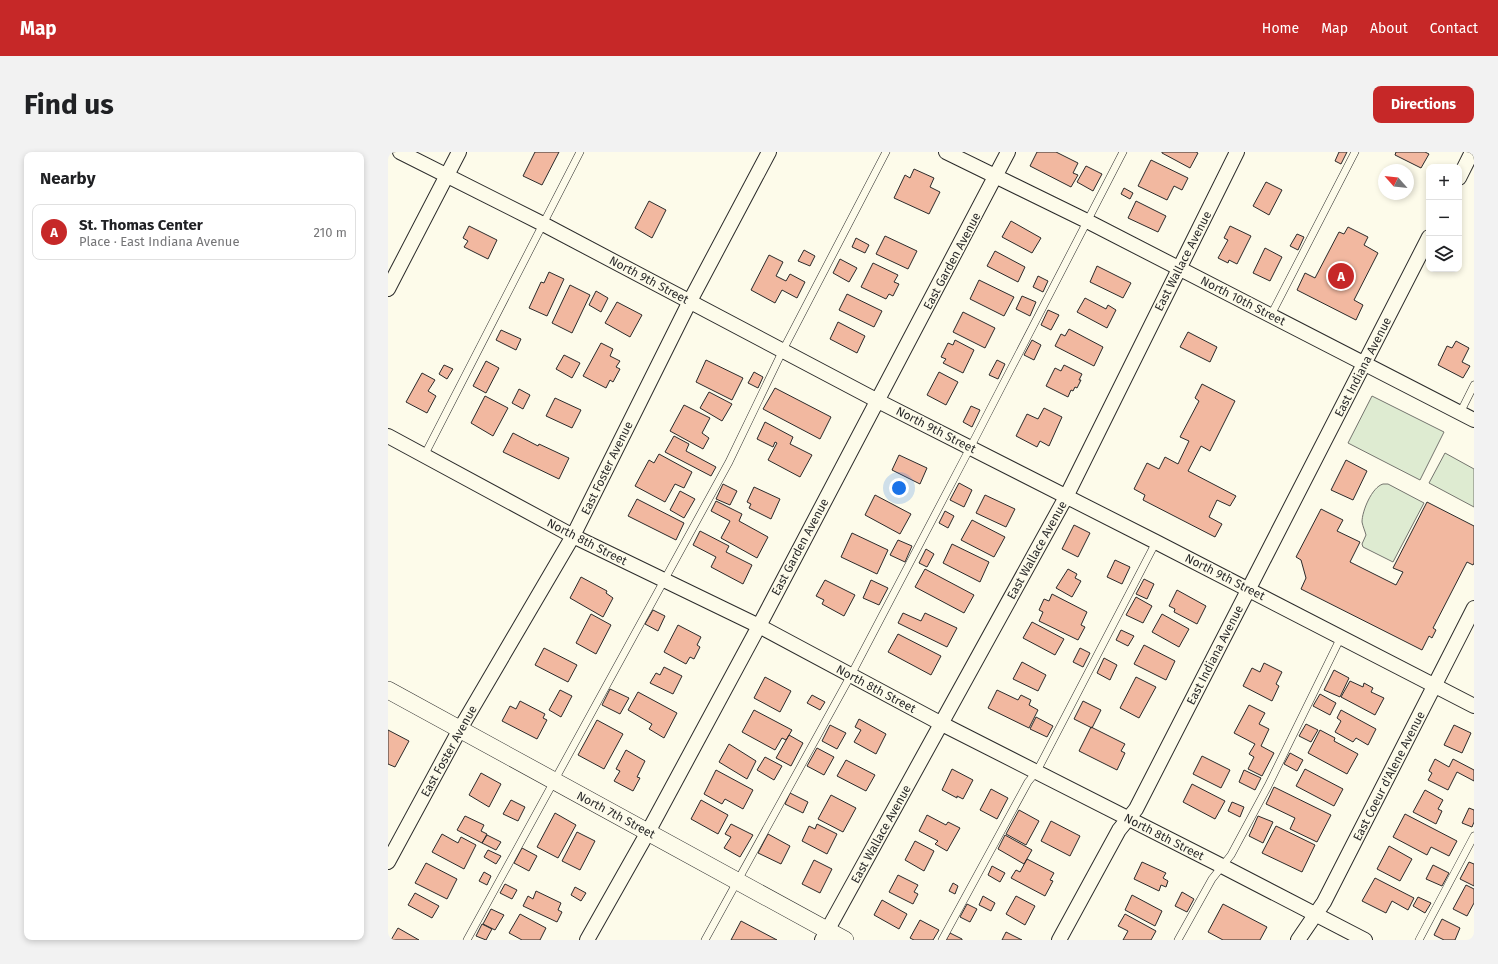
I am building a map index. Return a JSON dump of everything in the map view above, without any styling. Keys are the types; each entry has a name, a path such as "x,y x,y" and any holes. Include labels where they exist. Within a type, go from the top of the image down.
{"street":[{"name":"North 9th Street","path":"400,152 543,224 878,401 1474,706"},
{"path":"388,289 459,152"},
{"name":"East Foster Avenue","path":"388,862 460,729 573,536 690,302 769,152"},
{"name":"North 10th Street","path":"946,152 1087,221 1474,420"},
{"name":"East Garden Avenue","path":"587,940 648,832 759,626 1008,152"},
{"name":"East Wallace Avenue","path":"824,935 942,724 1066,497 1178,268 1237,152"},
{"path":"1462,172 1472,152"},
{"name":"East Indiana Avenue","path":"1059,940 1119,830 1136,809 1426,243"},
{"name":"North 8th Street","path":"388,436 573,536 759,626 942,724 1037,771 1365,940"},
{"name":"East Coeur d'Alene Avenue","path":"1298,940 1324,902 1474,608"},
{"name":"North 7th Street","path":"388,690 648,832 736,882 824,935 845,940"}],"lane":[{"path":"424,456 580,152"},
{"path":"467,940 729,462 783,350 886,152"},
{"path":"705,940 851,675 1123,152"},
{"path":"1271,315 1355,152"},
{"path":"1460,413 1474,385"},
{"path":"942,940 1028,782 1037,771 1156,542"},
{"path":"1178,940 1212,879 1231,855 1268,786 1341,637"},
{"path":"1419,940 1474,836"}],"green space":[{"path":"1372,396 1444,432 1420,480 1348,443"},
{"path":"1445,453 1474,469 1474,507 1429,483"},
{"path":"1383,484 1388,484 1424,503 1393,562 1363,547 1362,544 1366,535 1362,517 1368,500 1375,490"}],"building":[{"path":"535,152 559,152 542,185 523,176"},
{"path":"1037,152 1056,152 1078,163 1073,173 1078,175 1071,187 1030,166"},
{"path":"1162,152 1196,152 1198,153 1190,168"},
{"path":"1339,152 1347,152 1341,164 1335,161"},
{"path":"1396,152 1425,152 1429,154 1421,168 1395,155"},
{"path":"1151,160 1188,178 1182,190 1174,186 1167,200 1138,186"},
{"path":"1086,166 1102,174 1093,191 1077,182"},
{"path":"914,169 934,178 930,187 940,192 929,214 894,198 905,175 910,178"},
{"path":"1266,182 1282,190 1269,215 1253,206"},
{"path":"1124,188 1133,193 1130,199 1121,194"},
{"path":"649,201 666,210 652,238 635,228"},
{"path":"1136,201 1166,216 1158,232 1128,218"},
{"path":"1011,221 1041,238 1032,253 1002,237"},
{"path":"469,226 497,240 488,259 464,247 468,241 463,238"},
{"path":"1230,226 1251,236 1237,264 1229,260 1228,263 1218,258 1228,240 1224,238"},
{"path":"1348,227 1368,237 1364,245 1378,253 1354,300 1363,305 1356,320 1297,290 1305,273 1315,278 1339,232 1344,234"},
{"path":"1297,234 1304,237 1298,250 1290,246"},
{"path":"885,236 917,251 908,269 876,254"},
{"path":"856,238 869,245 865,253 852,247"},
{"path":"1265,248 1282,257 1270,281 1253,273"},
{"path":"804,250 815,256 810,266 798,261"},
{"path":"995,251 1025,267 1018,282 987,266"},
{"path":"769,255 783,262 776,276 786,281 790,274 805,282 797,298 782,290 775,303 751,290"},
{"path":"840,259 857,268 849,282 833,273"},
{"path":"873,263 898,275 894,282 899,284 893,296 889,294 886,299 861,287"},
{"path":"1097,266 1131,283 1123,298 1090,282"},
{"path":"549,272 564,279 547,316 529,308 541,282 544,283"},
{"path":"1038,276 1048,281 1043,292 1033,287"},
{"path":"979,280 1014,297 1004,316 970,299"},
{"path":"570,285 590,295 572,333 552,323"},
{"path":"596,291 608,298 601,312 589,305"},
{"path":"847,294 882,311 874,327 839,310"},
{"path":"1022,296 1036,302 1030,316 1016,309"},
{"path":"1085,298 1106,309 1108,305 1116,310 1107,328 1077,312"},
{"path":"617,302 642,315 630,337 605,323"},
{"path":"1048,310 1059,315 1051,330 1041,325"},
{"path":"963,312 995,328 985,348 953,332"},
{"path":"838,322 865,336 857,353 830,339"},
{"path":"1069,329 1103,347 1094,366 1055,346 1061,334 1065,336"},
{"path":"501,330 521,339 516,350 496,340"},
{"path":"1188,332 1217,347 1210,362 1180,347"},
{"path":"955,340 974,350 963,373 943,363 946,359 941,357 948,343 953,345"},
{"path":"1032,340 1041,345 1034,360 1024,355"},
{"path":"1456,341 1469,348 1462,362 1470,366 1463,378 1438,365 1447,346 1452,348"},
{"path":"601,343 613,349 610,356 620,361 616,367 620,369 613,382 610,380 606,388 583,376"},
{"path":"564,355 580,363 572,378 556,369"},
{"path":"706,360 743,378 732,400 696,382"},
{"path":"997,360 1005,364 998,379 989,375"},
{"path":"486,361 499,368 486,393 473,386"},
{"path":"444,365 453,369 447,379 439,374"},
{"path":"1064,365 1082,374 1077,388 1075,387 1073,391 1071,390 1068,397 1046,386 1055,368 1061,371"},
{"path":"754,372 763,377 758,388 748,383"},
{"path":"939,372 958,382 946,405 927,395"},
{"path":"422,373 435,380 428,391 436,396 427,413 406,402"},
{"path":"1202,384 1235,401 1210,451 1201,446 1188,471 1236,496 1230,506 1217,500 1209,517 1222,524 1215,537 1143,500 1145,495 1134,489 1147,463 1159,469 1165,457 1178,464 1189,441 1180,437 1199,401 1195,398"},
{"path":"775,388 831,417 820,439 763,409"},
{"path":"519,389 530,395 523,409 512,403"},
{"path":"709,392 732,404 722,421 700,408"},
{"path":"485,396 508,408 493,436 471,423"},
{"path":"555,398 581,410 572,428 546,416"},
{"path":"684,405 710,418 702,433 709,438 703,449 670,431"},
{"path":"971,406 980,410 972,427 963,422"},
{"path":"1044,408 1062,417 1049,446 1040,441 1037,447 1016,436 1027,414 1038,419"},
{"path":"765,422 793,437 790,444 812,455 800,477 768,460 777,443 775,442 773,447 757,439"},
{"path":"513,433 538,446 539,444 569,458 559,479 503,452"},
{"path":"674,436 689,444 686,451 716,467 711,476 665,452"},
{"path":"659,454 692,472 684,488 675,484 665,502 635,486 649,460 654,463"},
{"path":"899,455 927,468 920,484 892,470"},
{"path":"1346,460 1367,471 1353,500 1331,490"},
{"path":"959,483 972,490 964,507 950,500"},
{"path":"723,484 737,491 730,505 716,499"},
{"path":"754,487 780,499 771,519 749,508 751,504 747,502"},
{"path":"680,491 695,499 684,518 670,510"},
{"path":"875,495 911,514 900,534 865,515"},
{"path":"985,495 1015,509 1006,527 976,513"},
{"path":"637,499 684,523 676,540 628,516"},
{"path":"716,501 742,514 739,521 768,537 757,558 721,538 730,521 711,511"},
{"path":"1427,502 1474,526 1474,563 1473,565 1467,562 1433,628 1436,630 1432,638 1429,636 1422,650 1301,589 1306,578 1301,560 1296,557 1321,509 1343,520 1337,531 1360,542 1350,562 1396,585 1403,572 1393,568"},
{"path":"945,511 954,516 948,528 939,523"},
{"path":"972,520 1005,537 994,557 961,540"},
{"path":"1074,525 1090,533 1078,557 1062,549"},
{"path":"700,531 729,546 726,552 752,565 743,584 711,567 716,557 693,545"},
{"path":"852,533 888,550 877,574 841,557"},
{"path":"898,540 912,546 905,562 890,555"},
{"path":"952,544 989,562 980,582 943,563"},
{"path":"926,549 934,554 927,567 919,563"},
{"path":"1115,560 1130,567 1122,584 1107,577"},
{"path":"925,569 974,595 964,613 915,587"},
{"path":"1068,569 1077,574 1075,578 1081,581 1072,597 1056,588"},
{"path":"581,577 607,591 606,593 613,598 603,617 570,598"},
{"path":"1144,579 1154,584 1147,599 1136,594"},
{"path":"825,580 855,595 844,616 822,604 824,600 816,596"},
{"path":"871,580 888,588 879,605 863,598"},
{"path":"1177,590 1206,606 1197,624 1174,612 1175,609 1169,606"},
{"path":"1052,594 1087,612 1081,625 1085,627 1078,640 1039,621 1043,612 1039,610 1044,599 1049,601"},
{"path":"1136,597 1152,606 1143,623 1126,615"},
{"path":"653,610 665,616 658,631 645,624"},
{"path":"903,613 921,621 925,613 957,628 947,647 898,623"},
{"path":"591,614 611,625 596,654 576,643"},
{"path":"1162,614 1189,629 1179,647 1152,632"},
{"path":"1032,622 1064,639 1055,655 1023,638"},
{"path":"678,625 701,637 697,645 700,647 694,659 690,657 686,664 664,652"},
{"path":"1121,630 1134,636 1128,646 1116,640"},
{"path":"898,634 941,656 931,675 888,652"},
{"path":"1144,645 1175,661 1166,680 1134,664"},
{"path":"544,648 577,665 568,682 535,665"},
{"path":"1080,648 1090,653 1083,667 1073,662"},
{"path":"1104,658 1117,665 1110,680 1097,673"},
{"path":"1022,662 1046,675 1038,691 1013,679"},
{"path":"1264,663 1282,672 1276,684 1279,686 1272,701 1243,686 1252,668 1260,672"},
{"path":"664,667 682,676 673,694 650,683 656,673 660,675"},
{"path":"1334,670 1349,678 1340,697 1324,690"},
{"path":"765,677 791,691 780,712 754,698"},
{"path":"1136,677 1156,687 1139,718 1120,708"},
{"path":"1350,681 1363,687 1364,683 1373,688 1371,692 1384,698 1375,715 1341,697"},
{"path":"610,689 629,698 620,714 602,705"},
{"path":"560,690 572,696 561,717 549,710"},
{"path":"997,690 1018,700 1021,695 1031,700 1029,705 1038,710 1029,728 988,708"},
{"path":"638,692 677,713 664,738 649,729 652,724 628,710"},
{"path":"1320,694 1336,703 1330,715 1313,706"},
{"path":"812,695 825,702 820,710 807,703"},
{"path":"520,701 545,714 543,718 547,720 537,739 502,721 510,706 516,709"},
{"path":"1083,701 1101,710 1092,728 1074,719"},
{"path":"1249,705 1265,713 1259,724 1269,729 1261,746 1274,753 1262,776 1248,769 1254,757 1249,754 1255,744 1234,733"},
{"path":"754,710 792,730 786,740 782,738 775,750 742,732"},
{"path":"1341,710 1376,729 1368,745 1356,738 1353,742 1335,732 1341,721 1337,718"},
{"path":"1036,717 1053,726 1047,737 1030,729"},
{"path":"859,719 886,734 876,754 854,742 861,730 855,727"},
{"path":"597,720 623,734 604,769 578,755"},
{"path":"1306,724 1318,730 1311,742 1299,736"},
{"path":"830,725 846,733 837,749 822,741"},
{"path":"1454,725 1471,733 1462,753 1444,745"},
{"path":"1091,727 1125,744 1121,751 1125,753 1117,770 1079,751"},
{"path":"388,730 409,741 395,767 388,764"},
{"path":"1320,730 1335,738 1334,741 1358,754 1347,774 1308,753"},
{"path":"789,735 803,743 791,766 776,758"},
{"path":"729,744 756,761 747,779 719,762"},
{"path":"817,748 834,757 824,775 807,766"},
{"path":"626,750 645,761 637,777 640,778 633,791 614,781 620,771 616,769"},
{"path":"1290,753 1303,760 1297,771 1284,764"},
{"path":"1202,756 1230,770 1221,788 1193,774"},
{"path":"765,757 782,766 774,780 757,770"},
{"path":"1435,759 1449,767 1453,759 1474,770 1474,781 1457,772 1448,790 1428,780 1432,773 1429,771"},
{"path":"846,760 875,775 866,791 837,776"},
{"path":"952,769 973,780 963,799 957,796 957,798 942,790"},
{"path":"1305,769 1343,789 1334,806 1296,786"},
{"path":"716,770 753,790 743,809 725,799 722,804 704,794"},
{"path":"1244,770 1261,778 1255,790 1239,782"},
{"path":"481,773 501,784 489,807 469,795"},
{"path":"1192,784 1225,801 1215,819 1183,802"},
{"path":"1274,787 1331,815 1317,842 1290,829 1295,818 1266,804"},
{"path":"991,789 1008,798 997,819 980,810"},
{"path":"1425,790 1443,800 1438,809 1442,811 1436,824 1413,812"},
{"path":"790,793 808,802 803,813 785,804"},
{"path":"831,795 856,808 843,832 818,819"},
{"path":"511,800 525,807 518,821 503,814"},
{"path":"701,800 728,815 718,834 691,819"},
{"path":"1232,802 1244,807 1240,817 1228,811"},
{"path":"1469,808 1474,810 1474,822 1472,827 1462,823"},
{"path":"1019,810 1039,821 1026,845 1006,834"},
{"path":"555,813 576,825 558,858 537,847"},
{"path":"1405,814 1457,841 1449,856 1431,847 1427,855 1393,837"},
{"path":"927,815 946,825 948,822 960,828 947,851 935,844 938,841 919,831"},
{"path":"465,816 484,825 481,831 487,834 482,843 457,830"},
{"path":"1258,816 1273,822 1263,843 1249,836"},
{"path":"1051,821 1080,836 1070,856 1041,841"},
{"path":"731,824 753,835 740,857 724,848 731,837 725,834"},
{"path":"817,824 837,834 827,854 802,841 809,826 815,829"},
{"path":"1276,826 1315,845 1302,872 1262,853"},
{"path":"577,832 595,841 580,870 562,861"},
{"path":"442,834 458,843 461,837 476,845 464,869 432,852"},
{"path":"768,834 790,846 781,864 758,853"},
{"path":"487,835 501,842 496,850 482,843"},
{"path":"1005,835 1032,850 1024,864 998,849"},
{"path":"915,841 934,851 924,871 905,860"},
{"path":"1389,846 1412,859 1400,881 1377,869"},
{"path":"522,848 537,856 529,871 514,863"},
{"path":"488,850 501,856 496,864 484,857"},
{"path":"1027,859 1054,873 1050,880 1053,881 1045,896 1011,878 1016,870 1020,872"},
{"path":"814,860 832,869 820,893 802,884"},
{"path":"1142,862 1166,873 1163,878 1168,881 1166,887 1161,885 1159,891 1134,879"},
{"path":"1469,862 1474,864 1474,886 1460,879"},
{"path":"426,863 457,879 447,899 415,883"},
{"path":"1433,865 1449,873 1442,886 1426,879"},
{"path":"992,866 1005,873 1000,882 988,875"},
{"path":"484,872 491,876 487,885 479,881"},
{"path":"898,875 918,885 914,892 918,894 913,904 889,892"},
{"path":"1375,878 1414,898 1408,910 1392,901 1386,913 1362,901"},
{"path":"953,883 958,886 955,894 949,891"},
{"path":"505,884 517,890 512,899 500,893"},
{"path":"1466,885 1474,889 1474,903 1467,916 1453,909"},
{"path":"575,887 586,893 581,901 571,895"},
{"path":"536,891 561,903 558,910 562,912 557,922 523,906 528,896 533,899"},
{"path":"1182,892 1194,899 1187,912 1175,906"},
{"path":"415,893 439,906 432,918 408,905"},
{"path":"1132,895 1162,911 1155,926 1125,910"},
{"path":"983,896 995,903 991,911 979,905"},
{"path":"1016,896 1035,906 1025,925 1006,914"},
{"path":"1418,897 1431,903 1425,913 1413,906"},
{"path":"882,900 907,914 899,929 874,915"},
{"path":"967,904 977,909 970,922 960,917"},
{"path":"1223,904 1267,927 1260,940 1223,940 1208,932"},
{"path":"491,909 504,915 495,930 483,924"},
{"path":"520,914 546,928 540,940 522,940 509,933"},
{"path":"1125,914 1156,931 1151,940 1123,940 1128,931 1118,926"},
{"path":"1442,919 1460,928 1455,940 1444,940 1434,935"},
{"path":"920,920 939,930 933,940 914,940 910,938"},
{"path":"741,921 777,940 731,940"},
{"path":"482,924 492,929 486,940 476,936"},
{"path":"398,928 419,940 391,940"},
{"path":"1006,932 1022,940 1002,940"},
{"path":"950,933 962,939 962,940 946,940"}],"place":[{"name":"St. Thomas Center","path":"1341,276"}]}
